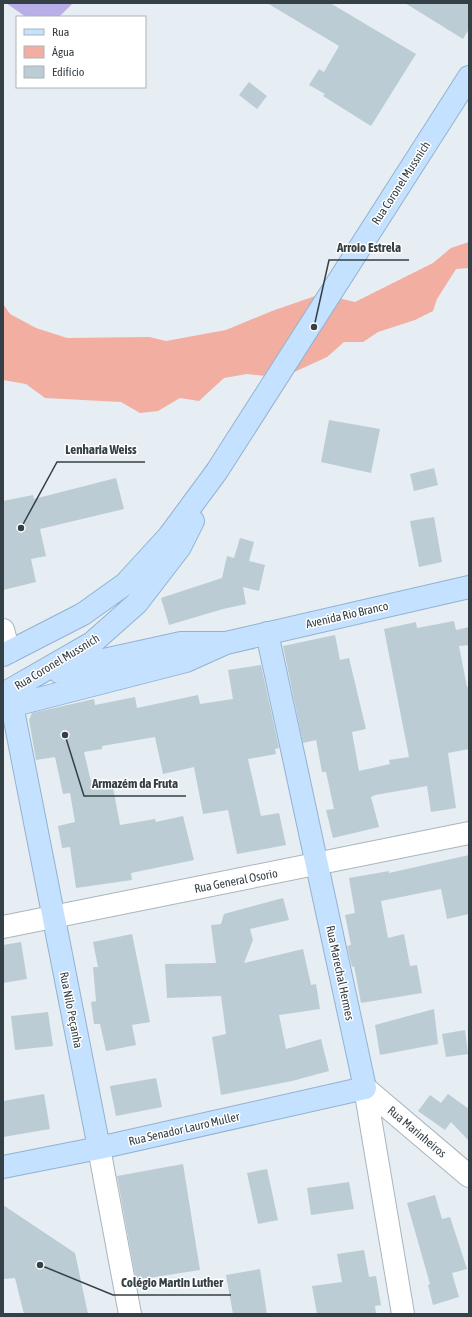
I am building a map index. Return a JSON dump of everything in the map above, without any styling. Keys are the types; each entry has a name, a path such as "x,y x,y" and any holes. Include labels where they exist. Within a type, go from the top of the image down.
{"street":[{"name":"Rua Coronel Mussnich","path":"6,654 83,614 125,584 169,536 218,469 469,77"},
{"name":"Rua Coronel Mussnich","path":"6,702 28,681 92,643 138,603 180,547 218,469"},
{"name":"Avenida Rio Branco","path":"6,702 186,661 226,643 469,587"},
{"path":"3,630 6,654"},
{"name":"Rua Marechal Hermes","path":"267,633 365,1088 403,1314"},
{"name":"Avenida Rio Branco","path":"3,684 28,681 90,663 181,643 226,643"},
{"name":"Rua Nilo Peçanha","path":"6,702 53,916 130,1314"},
{"name":"Rua General Osorio","path":"3,928 53,916 469,834"},
{"name":"Rua Senador Lauro Muller","path":"3,1167 99,1148 365,1088"},
{"name":"Rua Marinheiros","path":"365,1088 469,1176"}],"shaded area":[{"path":"6,3 73,3 60,16 25,16"}],"water":[{"path":"469,242 469,268 456,269 437,299 433,311 415,320 378,332 363,342 344,342 327,357 290,374 266,376 247,374 224,378 199,401 180,398 158,411 140,413 121,402 45,398 26,384 3,380 3,304 10,314 36,328 67,338 149,337 166,341 226,330 272,311 321,294 355,302 433,263 451,248"}],"building":[{"path":"267,3 330,3 416,54 371,126 323,96 325,94 309,85 319,69 324,72 339,46"},
{"path":"405,3 469,3 469,29 463,39"},
{"path":"249,82 267,96 257,109 239,95"},
{"path":"329,420 380,429 371,473 321,462"},
{"path":"434,468 438,485 414,491 410,474"},
{"path":"116,478 124,509 40,529 46,556 31,559 36,582 3,590 3,501 33,495 34,499"},
{"path":"434,517 442,562 419,567 410,521"},
{"path":"240,538 254,542 249,561 265,565 259,591 243,587 246,604 223,609 169,625 161,598 222,578 227,556 234,558"},
{"path":"454,621 456,630 469,627 469,645 459,646 467,687 469,686 469,749 448,753 456,808 431,812 427,786 375,795 371,797 379,827 333,838 326,810 334,809 326,772 322,772 316,740 303,743 283,646 335,635 340,660 349,658 366,729 352,732 359,771 390,764 389,760 409,757 384,629 416,622 417,628"},
{"path":"261,665 279,748 275,749 276,754 248,759 261,816 279,813 286,845 237,854 228,810 203,814 194,767 163,774 155,737 102,746 102,749 84,752 93,790 113,787 120,825 155,819 156,822 183,816 194,860 131,873 132,880 76,888 70,847 62,848 58,826 75,822 70,793 63,794 55,757 36,760 29,720 32,713 94,699 95,705 135,697 137,708 198,695 200,704 233,699 228,670"},
{"path":"469,855 469,914 447,919 441,889 381,901 388,938 404,934 410,966 417,965 422,993 361,1003 354,966 352,967 347,946 351,945 345,915 355,913 349,878 389,871 389,873"},
{"path":"283,898 289,920 250,929 253,940 244,963 303,949 311,985 316,984 320,1009 279,1015 286,1049 321,1039 329,1071 292,1081 221,1095 212,1037 226,1034 221,996 167,998 165,964 216,963 211,925 221,924 224,914"},
{"path":"132,934 150,1022 132,1025 136,1045 106,1051 100,1024 94,1024 91,1002 96,1001 93,967 98,967 93,942"},
{"path":"21,942 27,979 3,983 3,945"},
{"path":"434,1009 438,1044 380,1055 375,1025"},
{"path":"48,1012 53,1046 15,1050 11,1016"},
{"path":"465,1030 468,1054 446,1057 442,1034"},
{"path":"156,1078 162,1107 116,1116 110,1086"},
{"path":"44,1094 50,1129 3,1137 3,1101"},
{"path":"448,1094 469,1109 469,1141 451,1122 445,1130 418,1111 430,1095 441,1103"},
{"path":"183,1164 200,1270 136,1280 117,1176"},
{"path":"267,1169 278,1220 258,1224 247,1173"},
{"path":"349,1182 354,1209 311,1215 307,1188"},
{"path":"435,1195 442,1219 450,1217 467,1269 452,1273 459,1297 433,1305 428,1285 430,1284 407,1203"},
{"path":"3,1205 75,1253 88,1314 24,1314 15,1278 3,1279"},
{"path":"364,1250 369,1277 376,1276 381,1305 375,1306 376,1314 317,1314 312,1286 342,1282 337,1254"},
{"path":"260,1269 267,1314 233,1314 226,1275"}],"place":[{"name":"Arroio Estrela","path":"314,327"},
{"name":"Lenharia Weiss","path":"21,528"},
{"name":"Armazém da Fruta","path":"65,735"},
{"name":"Colégio Martin Luther","path":"40,1265"}]}
